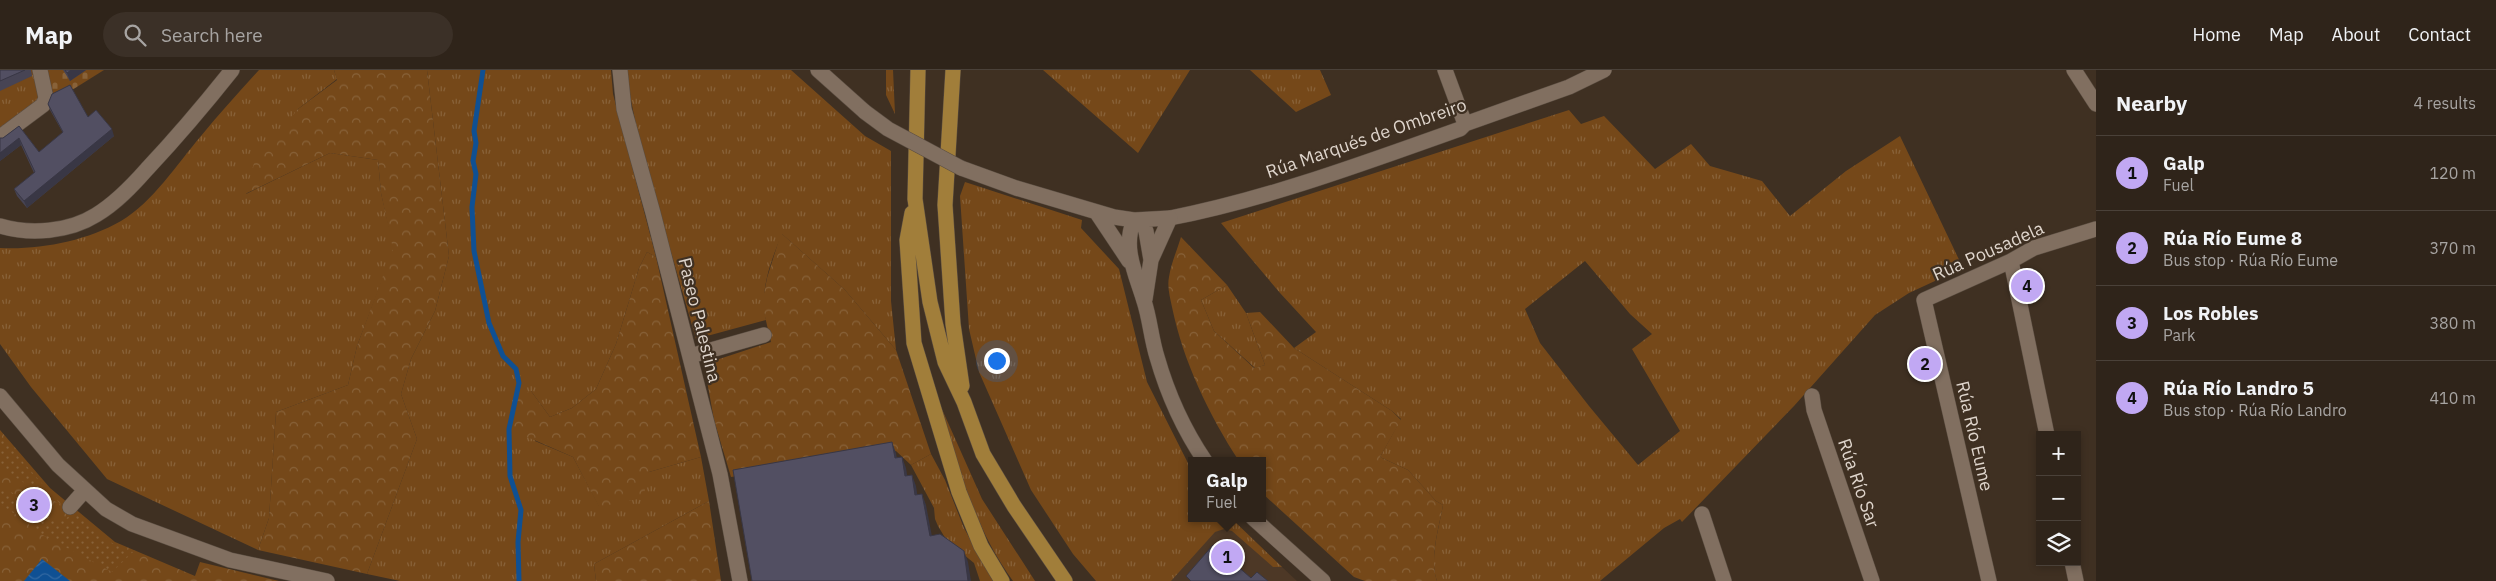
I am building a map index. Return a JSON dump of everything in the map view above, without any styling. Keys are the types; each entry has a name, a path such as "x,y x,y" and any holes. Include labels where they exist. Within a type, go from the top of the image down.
{"highway":[{"path":"918,70 915,199 930,302 945,362 964,402 983,454 1014,506 1065,581"},
{"path":"953,70 945,205 953,324 964,402"},
{"path":"915,199 907,240 914,343 959,492 981,546 1002,581"}],"street":[{"path":"0,138 43,106 46,98 40,70"},
{"path":"0,226 15,230 48,230 81,222 95,216 131,186 176,139 232,70"},
{"name":"Paseo Palestina","path":"620,70 624,109 720,474 740,581"},
{"name":"Rúa Marqués de Ombreiro","path":"818,70 888,130 961,168 1016,188 1097,212 1138,220 1170,218 1254,197 1314,178 1460,129 1465,124 1569,87 1604,70"},
{"path":"1445,70 1465,124"},
{"path":"2074,70 2096,104"},
{"path":"1097,212 1132,265"},
{"path":"1145,302 1151,260 1170,218"},
{"path":"1151,260 1146,231 1138,220 1129,236 1132,265 1145,302 1156,356 1166,385 1203,457"},
{"name":"Rúa Pousadela","path":"1924,300 2011,261 2034,248 2096,229"},
{"path":"2011,261 2045,431"},
{"name":"Rúa Río Eume","path":"1924,300 1989,581"},
{"path":"690,356 764,335"},
{"path":"0,396 33,437 85,490 106,509 132,524 230,560 327,581"},
{"name":"Rúa Río Sar","path":"1812,396 1814,410 1872,581"},
{"path":"70,507 85,490"},
{"path":"1702,514 1724,581"},
{"path":"1257,522 1323,581"},
{"path":"2073,566 2076,581"}],"shaded area":[{"path":"1235,523 1297,581 1166,581 1201,530"}],"green space":[{"path":"0,70 37,70 40,99 0,132"},
{"path":"44,70 104,70 56,100"},
{"path":"259,70 334,70 337,79 298,109 246,194 330,153 378,160 381,193 394,249 357,346 348,385 276,412 269,518 258,550 107,479 31,387 0,344 0,248 47,246 78,239 107,228 133,213 164,182 208,127"},
{"path":"334,70 427,70 449,256 435,311 411,359 401,394 417,439 367,574 258,550 269,518 276,412 348,385 357,346 393,249 381,193 378,160 330,153 245,194 254,163 298,109 337,80"},
{"path":"427,70 611,70 613,94 656,257 647,252 639,268 616,344 596,389 572,408 550,417 531,391 535,441 573,457 599,506 649,472 701,457 709,501 594,564 596,581 400,581 367,574 417,439 401,394 411,359 435,311 449,256"},
{"path":"625,70 791,70 865,136 891,151 891,301 896,350 845,290 782,234 767,276 764,298 766,320 696,339 640,145"},
{"path":"886,70 893,70 895,114 886,95"},
{"path":"1043,70 1190,70 1138,153"},
{"path":"1250,70 1320,70 1331,95 1296,112"},
{"path":"1569,110 1581,124 1604,116 1655,169 1691,144 1710,166 1762,181 1790,216 1846,171 1900,136 1963,268 1909,293 1875,315 1794,406 1682,522 1680,519 1664,528 1600,581 1437,581 1434,553 1443,505 1436,501 1408,470 1380,457 1401,419 1392,411 1294,348 1316,332 1280,293 1221,223","holes":["1585,261 1630,314 1652,334 1632,349 1680,431 1638,465 1540,343 1525,309"]},
{"path":"965,182 1082,220 1081,228 1119,269 1147,382 1188,463 1188,522 1235,522 1282,567 1273,567 1232,531 1224,529 1215,532 1171,581 1096,581 1073,554 1031,490 979,372 969,329 960,196"},
{"path":"781,233 845,290 896,350 931,454 911,465 896,451 731,477 714,420 704,364 771,342 762,304 767,278"},
{"path":"1181,237 1227,285 1201,300 1214,331 1254,368 1265,365 1246,313 1260,312 1294,348 1392,411 1401,420 1380,457 1408,470 1436,501 1443,505 1434,553 1437,581 1365,581 1354,577 1266,497 1266,457 1237,457 1217,425 1198,387 1183,347 1172,307 1168,284 1171,267"},
{"path":"647,252 656,257 701,457 649,472 643,498 599,507 573,457 509,429 517,398 531,391 550,417 572,408 596,389 616,344 639,268"},
{"path":"1227,285 1246,313 1265,365 1255,368 1214,331 1201,300"},
{"path":"937,398 982,499 1035,581 1013,581 987,539 968,493"},
{"path":"0,430 50,488 115,542 195,576 200,562 279,581 0,581"},
{"path":"0,436 61,505 0,468"},
{"path":"931,454 945,480 964,528 993,581 980,581 974,563 947,541 938,526 934,508 911,465"},
{"path":"0,485 54,519 65,519 73,512 112,543 133,552 112,572 39,533 0,504"},
{"path":"709,501 721,581 596,581 594,564"}],"water":[{"path":"42,559 70,581 24,581"}],"building":[{"path":"0,70 25,70 0,81"},
{"path":"70,85 88,117 96,110 112,129 24,201 14,189 35,172 19,138 0,153 0,138 3,138 19,126 39,152 63,132 48,104 52,94"},
{"path":"892,442 895,458 902,457 905,476 912,475 915,495 922,494 930,536 940,534 964,551 968,581 752,581 733,470"},
{"path":"1213,545 1251,578 1257,572 1268,581 1191,581 1186,576"}],"waterway":[{"path":"483,70 474,131 476,143 473,161 476,174 472,207 474,251 489,323 503,356 516,369 519,383 509,429 510,476 521,510 518,542 519,581"}],"place":[{"name":"Rúa Río Landro 5","path":"2027,286"},
{"name":"Rúa Río Eume 8","path":"1925,364"},
{"name":"Los Robles","path":"34,505"},
{"name":"Galp","path":"1227,557"}]}
